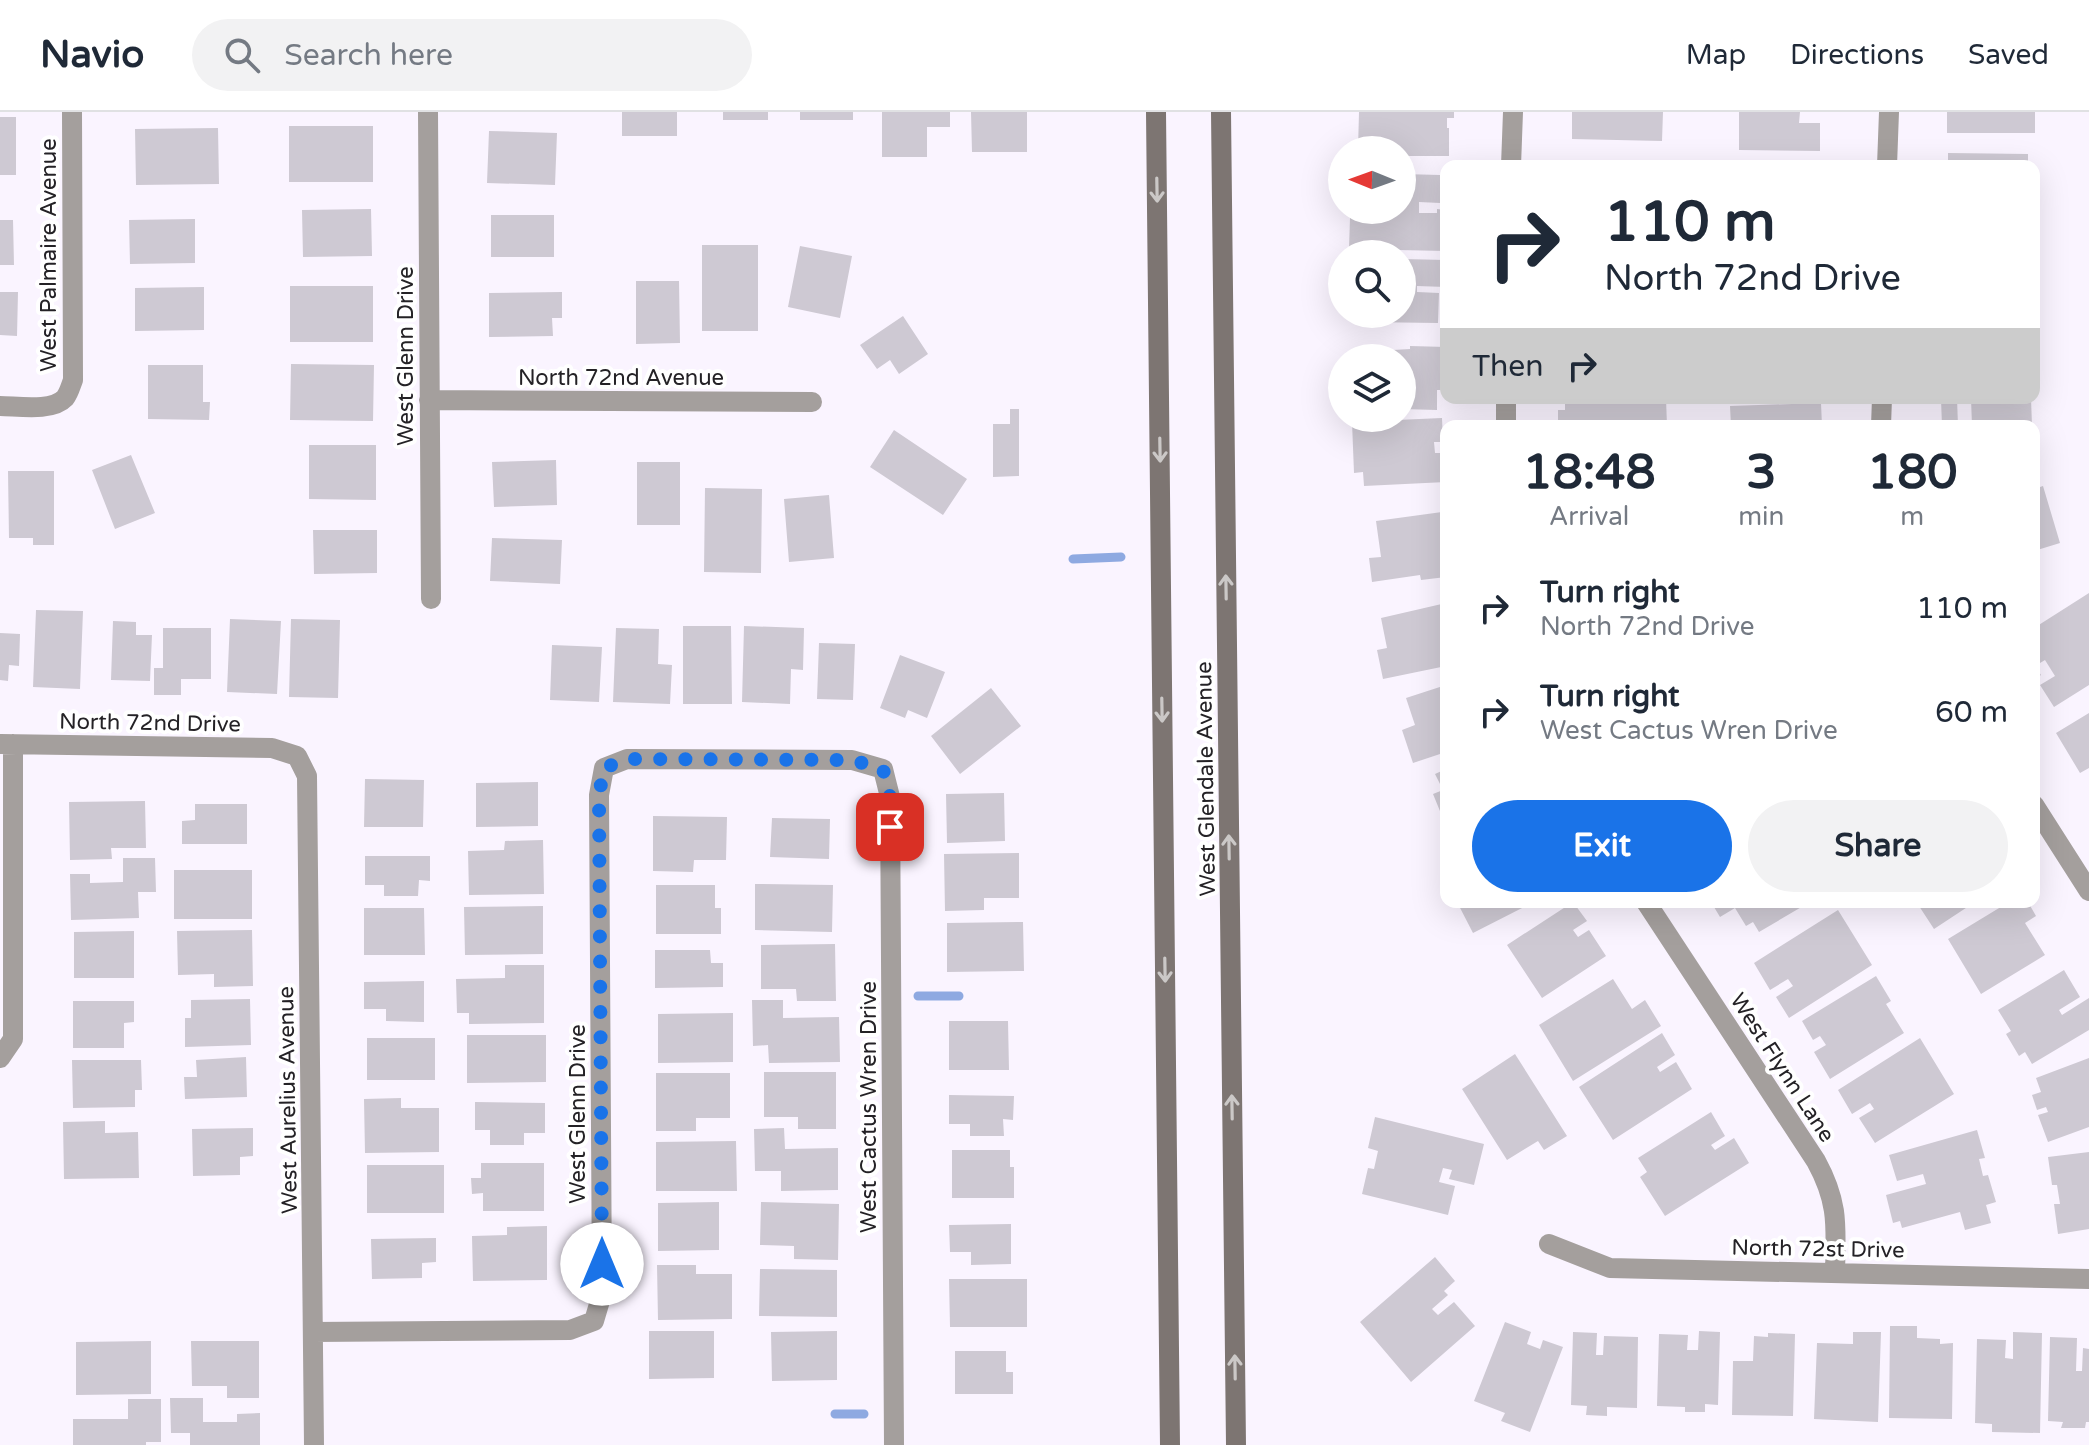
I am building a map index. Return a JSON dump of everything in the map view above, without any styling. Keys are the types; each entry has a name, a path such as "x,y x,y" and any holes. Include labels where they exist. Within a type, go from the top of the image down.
{"main road":[{"name":"West Glendale Avenue","path":"1156,112 1170,1445"},
{"name":"West Glendale Avenue","path":"1221,112 1236,1445"}],"street":[{"name":"West Palmaire Avenue","path":"0,406 58,403 67,397 73,380 72,112"},
{"name":"West Glenn Drive","path":"428,112 431,599"},
{"path":"1511,160 1513,112"},
{"path":"1887,160 1889,112"},
{"name":"North 72nd Avenue","path":"429,400 812,402"},
{"path":"0,1058 13,1039 7,744"},
{"name":"North 72nd Drive","path":"7,744 272,748 297,756"},
{"name":"West Aurelius Avenue","path":"297,756 307,776 314,1445"},
{"name":"West Cactus Wren Drive","path":"604,768 627,759 657,759 852,760 883,769 890,797 894,1445"},
{"name":"West Glenn Drive","path":"313,1332 570,1330 594,1321 602,1294 599,795 604,768"},
{"path":"2040,814 2089,891"},
{"name":"West Flynn Lane","path":"1650,908 1830,1186 1836,1213 1835,1273"},
{"name":"North 72st Drive","path":"1549,1244 1610,1268 2089,1279"}],"building":[{"path":"622,112 677,112 677,136 622,136"},
{"path":"723,112 768,112 768,120 723,120"},
{"path":"800,112 853,112 853,120 800,120"},
{"path":"882,112 950,112 950,127 927,127 927,157 882,157"},
{"path":"971,112 1027,112 1027,152 972,152"},
{"path":"1359,112 1454,112 1454,118 1447,118 1449,156 1416,156 1416,136 1358,136"},
{"path":"1572,112 1663,112 1662,141 1572,139"},
{"path":"1739,112 1800,112 1799,123 1820,123 1820,151 1739,150"},
{"path":"1947,112 2035,112 2035,133 1947,133"},
{"path":"0,117 16,117 16,175 0,175"},
{"path":"289,126 373,126 373,182 289,182"},
{"path":"218,128 219,184 136,185 135,129"},
{"path":"489,131 557,133 555,185 487,183"},
{"path":"1948,153 2028,154 2028,160 1948,160"},
{"path":"1416,174 1440,175 1440,203 1419,202 1419,213 1437,213 1437,209 1440,209 1440,251 1416,250 1416,240 1349,240 1350,224 1416,224"},
{"path":"371,209 372,256 303,257 302,210"},
{"path":"491,215 554,215 554,257 491,257"},
{"path":"195,219 195,263 130,264 129,220"},
{"path":"0,220 13,220 14,265 0,265"},
{"path":"702,245 758,245 758,331 702,331"},
{"path":"800,246 852,256 840,318 788,307"},
{"path":"1416,259 1440,260 1440,287 1417,286 1417,292 1439,293 1438,323 1416,323"},
{"path":"636,281 679,281 680,343 636,344"},
{"path":"290,286 373,286 373,342 290,342"},
{"path":"204,287 204,330 135,331 135,288"},
{"path":"0,292 18,292 17,336 0,335"},
{"path":"562,292 562,318 552,318 553,336 489,337 489,293"},
{"path":"903,316 928,354 899,374 890,360 877,369 860,345"},
{"path":"1416,346 1440,347 1437,410 1416,409"},
{"path":"291,364 374,365 373,421 290,420"},
{"path":"148,365 203,365 203,402 210,402 209,420 148,419"},
{"path":"1565,404 1666,404 1667,420 1558,420 1558,410 1565,410"},
{"path":"1821,404 1822,420 1731,420 1730,406"},
{"path":"1941,404 1957,404 1958,420 1942,420"},
{"path":"1971,404 2031,404 2032,420 1972,420"},
{"path":"1010,409 1019,409 1019,476 993,477 993,424 1010,424"},
{"path":"1442,418 1440,442 1434,442 1435,453 1440,453 1440,482 1364,486 1363,472 1354,473 1352,432 1416,432 1416,419"},
{"path":"894,430 967,479 943,515 870,467"},
{"path":"309,445 376,445 376,500 309,499"},
{"path":"131,455 155,513 115,529 92,470"},
{"path":"556,460 557,505 494,507 492,462"},
{"path":"637,462 680,462 680,525 637,525"},
{"path":"8,471 54,471 54,545 33,545 33,538 9,538"},
{"path":"2043,486 2060,543 2040,549 2040,487"},
{"path":"705,488 762,489 761,573 704,572"},
{"path":"829,495 834,558 789,562 784,499"},
{"path":"1440,512 1440,578 1421,580 1420,575 1372,582 1369,558 1381,557 1376,521"},
{"path":"313,530 377,530 377,573 314,574"},
{"path":"492,538 562,540 560,584 490,581"},
{"path":"2089,593 2089,685 2054,707 2040,685 2055,676 2045,660 2040,663 2040,624"},
{"path":"1440,604 1440,667 1383,679 1377,650 1387,648 1381,618"},
{"path":"36,610 83,611 80,689 33,687"},
{"path":"230,619 281,621 277,694 227,692"},
{"path":"291,619 340,620 338,698 289,697"},
{"path":"113,621 136,622 136,635 152,635 150,681 111,680"},
{"path":"683,626 731,626 732,704 683,704"},
{"path":"744,626 804,628 803,670 791,669 790,704 742,702"},
{"path":"163,628 211,628 211,679 181,679 181,695 154,695 154,668 163,668"},
{"path":"616,628 659,629 658,664 672,665 670,704 613,702"},
{"path":"0,633 20,634 19,666 9,665 8,681 0,680"},
{"path":"819,643 855,644 853,700 817,699"},
{"path":"552,645 602,647 599,702 550,700"},
{"path":"900,655 945,672 927,718 908,710 905,718 880,708"},
{"path":"1440,687 1440,754 1413,763 1402,730 1415,725 1406,698"},
{"path":"991,688 1021,726 960,774 931,736"},
{"path":"2089,713 2089,768 2080,773 2056,733"},
{"path":"365,779 424,780 423,827 364,827"},
{"path":"538,782 538,826 476,827 476,783"},
{"path":"1440,791 1440,811 1433,794"},
{"path":"1004,793 1005,841 947,843 946,794"},
{"path":"145,801 146,848 111,848 112,859 70,860 69,802"},
{"path":"195,804 247,804 247,844 182,844 182,821 195,820"},
{"path":"653,816 727,817 726,860 694,860 693,872 653,871"},
{"path":"772,818 830,819 829,859 770,857"},
{"path":"543,840 544,894 469,895 468,851 504,850 505,841"},
{"path":"1019,853 1019,898 984,898 984,910 945,911 944,854"},
{"path":"365,856 430,856 430,881 419,880 418,896 384,896 384,885 365,885"},
{"path":"123,858 155,858 156,892 138,892 139,918 71,920 70,874 90,874 90,883 123,882"},
{"path":"174,870 252,870 252,919 174,919"},
{"path":"755,884 833,885 832,932 755,930"},
{"path":"656,885 715,885 715,908 721,908 721,934 656,934"},
{"path":"543,906 543,954 465,955 464,907"},
{"path":"364,908 424,908 425,955 364,955"},
{"path":"1460,908 1522,908 1473,933"},
{"path":"1564,908 1577,908 1587,921 1573,930 1578,937 1589,930 1606,956 1542,998 1507,945"},
{"path":"1715,908 1735,908 1720,917"},
{"path":"1735,908 1800,908 1759,932 1753,922 1746,926"},
{"path":"1920,908 1966,908 1934,929"},
{"path":"1999,908 2031,908 2036,916 2025,923 2045,955 1981,994 1948,939"},
{"path":"1838,910 1872,965 1789,1018 1776,997 1793,986 1788,979 1770,990 1754,963"},
{"path":"1023,922 1024,971 947,972 947,923"},
{"path":"252,930 253,986 214,987 214,974 178,975 177,931"},
{"path":"134,931 134,978 74,978 74,932"},
{"path":"835,944 836,1001 797,1001 796,989 761,989 761,945"},
{"path":"655,950 710,950 711,963 723,963 723,987 655,988"},
{"path":"505,965 544,965 544,1023 469,1024 469,1013 457,1013 456,979 505,978"},
{"path":"2064,970 2080,997 2059,1010 2062,1015 2089,998 2089,1030 2032,1064 2025,1052 2019,1056 2006,1034 2011,1031 1998,1010"},
{"path":"1876,976 1891,1001 1886,1004 1904,1033 1830,1079 1814,1052 1826,1045 1820,1036 1813,1040 1802,1021"},
{"path":"1613,979 1632,1009 1645,1000 1661,1026 1573,1081 1539,1025"},
{"path":"424,981 424,1022 386,1021 386,1009 364,1009 364,982"},
{"path":"250,999 251,1045 185,1047 185,1018 191,1018 191,1000"},
{"path":"752,1000 783,1000 783,1018 839,1017 840,1062 769,1063 768,1045 753,1046"},
{"path":"73,1001 134,1001 134,1022 124,1023 124,1048 73,1048"},
{"path":"733,1013 733,1062 658,1063 658,1014"},
{"path":"949,1021 1008,1021 1009,1070 949,1070"},
{"path":"1662,1033 1675,1055 1657,1067 1660,1072 1676,1062 1692,1089 1613,1140 1579,1087"},
{"path":"467,1035 546,1035 546,1082 467,1083"},
{"path":"367,1038 435,1038 435,1080 367,1080"},
{"path":"1920,1038 1954,1094 1875,1143 1859,1118 1874,1109 1870,1103 1852,1114 1838,1090"},
{"path":"1515,1054 1567,1136 1544,1150 1538,1141 1507,1160 1462,1089"},
{"path":"246,1057 247,1097 185,1099 184,1077 197,1077 196,1060"},
{"path":"2089,1058 2089,1127 2048,1142 2038,1115 2048,1112 2046,1107 2037,1110 2032,1095 2041,1092 2036,1078"},
{"path":"72,1060 141,1060 142,1090 135,1090 135,1107 73,1108"},
{"path":"764,1072 836,1072 836,1129 798,1129 798,1117 764,1117"},
{"path":"656,1073 730,1073 730,1118 696,1118 696,1131 656,1131"},
{"path":"949,1095 1014,1096 1013,1120 1003,1119 1004,1136 970,1136 970,1124 949,1124"},
{"path":"401,1098 401,1108 439,1108 439,1152 365,1153 364,1099"},
{"path":"475,1102 545,1103 545,1133 524,1133 524,1145 490,1145 490,1130 475,1130"},
{"path":"1711,1112 1725,1136 1711,1145 1715,1150 1734,1138 1749,1163 1665,1216 1640,1177 1647,1172 1638,1158"},
{"path":"1375,1117 1484,1144 1474,1185 1449,1179 1452,1170 1443,1168 1439,1182 1455,1186 1448,1215 1362,1194 1368,1168 1374,1169 1378,1151 1368,1148"},
{"path":"105,1121 105,1133 138,1132 139,1178 64,1179 63,1122"},
{"path":"253,1128 253,1156 240,1157 240,1175 193,1176 192,1129"},
{"path":"784,1128 785,1149 838,1148 838,1190 781,1191 781,1171 755,1171 754,1129"},
{"path":"1977,1130 1985,1158 1979,1159 1983,1176 1988,1175 1996,1202 1986,1205 1991,1223 1965,1230 1960,1212 1902,1228 1900,1221 1893,1223 1886,1195 1926,1184 1923,1174 1897,1181 1889,1155"},
{"path":"736,1141 737,1191 656,1191 656,1142"},
{"path":"952,1150 1010,1150 1010,1167 1014,1167 1014,1198 952,1198"},
{"path":"2089,1152 2089,1229 2058,1234 2054,1204 2060,1204 2057,1185 2052,1185 2048,1157"},
{"path":"481,1163 544,1163 544,1211 483,1211 483,1193 472,1194 471,1178 481,1178"},
{"path":"367,1165 444,1165 444,1213 367,1213"},
{"path":"719,1202 719,1250 658,1251 658,1203"},
{"path":"761,1202 839,1204 838,1260 794,1259 794,1246 760,1245"},
{"path":"1011,1224 1011,1264 971,1265 971,1252 950,1252 949,1225"},
{"path":"547,1226 547,1280 473,1281 472,1236 507,1235 507,1227"},
{"path":"436,1238 436,1262 422,1263 422,1278 372,1279 371,1239"},
{"path":"1435,1257 1455,1281 1444,1291 1448,1295 1432,1309 1438,1315 1454,1302 1475,1326 1411,1382 1360,1322"},
{"path":"657,1265 696,1265 696,1274 732,1274 732,1319 658,1320"},
{"path":"760,1269 837,1270 837,1317 759,1316"},
{"path":"949,1279 1027,1279 1027,1327 950,1327"},
{"path":"1505,1322 1531,1332 1527,1344 1540,1349 1543,1340 1563,1347 1530,1432 1501,1421 1505,1413 1474,1401"},
{"path":"1890,1326 1917,1326 1917,1338 1940,1339 1940,1344 1953,1343 1952,1419 1889,1418"},
{"path":"649,1331 714,1331 714,1378 649,1379"},
{"path":"837,1331 837,1380 772,1381 771,1332"},
{"path":"1699,1331 1720,1332 1718,1405 1705,1404 1705,1412 1685,1412 1685,1407 1657,1406 1659,1334 1688,1335 1687,1350 1698,1350"},
{"path":"1573,1332 1597,1333 1596,1355 1603,1355 1604,1336 1638,1337 1637,1408 1607,1407 1607,1416 1586,1415 1587,1406 1571,1405"},
{"path":"1853,1332 1881,1332 1878,1422 1814,1419 1817,1343 1853,1344"},
{"path":"2013,1332 2042,1333 2040,1433 1992,1432 1992,1424 1975,1423 1977,1339 2006,1340 2005,1358 2013,1359"},
{"path":"1768,1333 1795,1334 1793,1416 1732,1415 1733,1361 1753,1361 1754,1336 1768,1337"},
{"path":"2050,1337 2077,1338 2076,1371 2082,1371 2083,1348 2089,1349 2089,1422 2086,1422 2085,1428 2061,1428 2063,1422 2048,1421"},
{"path":"151,1341 151,1394 76,1395 76,1342"},
{"path":"191,1341 259,1341 259,1398 227,1398 227,1386 192,1386"},
{"path":"955,1351 1006,1351 1006,1372 1013,1372 1013,1394 955,1394"},
{"path":"170,1398 203,1398 203,1422 237,1422 237,1414 260,1413 260,1445 190,1445 190,1433 171,1433"},
{"path":"128,1399 161,1399 161,1442 146,1442 146,1445 73,1445 73,1419 128,1419"}],"waterway":[{"path":"1073,559 1121,557"},
{"path":"918,996 959,996"},
{"path":"835,1414 864,1414"}],"route":[{"path":"602,1264 599,795 604,768 627,759 852,760 883,769 890,797 890,827"}]}
